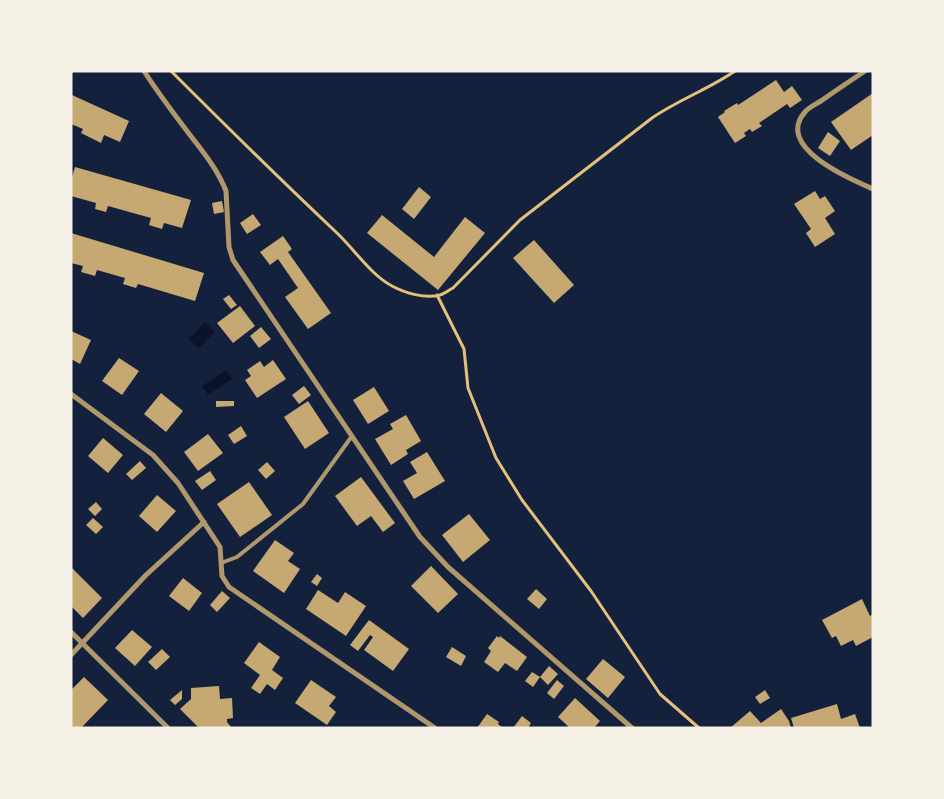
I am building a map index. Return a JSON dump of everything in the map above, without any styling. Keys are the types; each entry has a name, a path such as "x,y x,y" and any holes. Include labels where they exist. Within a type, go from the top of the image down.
{"street":[{"path":"144,71 214,166 223,183 226,191 229,247 233,260 420,537 448,567 632,728"},
{"path":"865,71 805,112 798,124 798,133 802,145 810,154 846,177 873,189"},
{"path":"71,394 153,455 178,483 220,547 222,576 229,587 435,728"},
{"path":"71,655 146,575 204,522"},
{"path":"71,632 168,728"}],"lane":[{"path":"220,562 237,557 302,504 352,436"}],"path":[{"path":"171,71 291,190 339,234 381,279 409,293 428,296 437,295 453,288 520,220 652,118 671,105 722,80 735,71"},
{"path":"437,295 464,349 468,388 500,465 522,500 591,591 660,694 699,728"}],"water":[{"path":"205,322 215,332 199,348 189,339"},
{"path":"226,370 232,379 208,395 202,386"}],"building":[{"path":"776,80 784,92 792,86 802,100 790,108 787,104 759,123 762,126 752,132 750,129 744,133 746,136 735,143 718,117 724,111 737,103 738,105"},
{"path":"873,93 873,135 851,150 831,122"},
{"path":"72,95 129,121 120,142 104,135 101,143 81,133 83,129 71,124"},
{"path":"828,132 840,141 830,156 818,148"},
{"path":"75,167 191,200 182,228 164,223 162,229 149,225 151,218 108,206 106,212 95,209 96,203 71,196 71,180"},
{"path":"419,187 431,197 414,219 402,209"},
{"path":"815,191 820,199 825,196 835,211 825,218 835,234 815,247 806,233 811,229 794,204"},
{"path":"222,201 224,212 214,214 212,203"},
{"path":"253,214 261,225 247,234 240,223"},
{"path":"382,215 434,257 465,217 485,233 438,290 367,233"},
{"path":"71,233 204,273 195,301 138,284 136,288 123,284 125,278 97,270 95,276 81,272 83,266 71,263"},
{"path":"283,236 292,249 288,252 331,313 308,329 285,297 298,288 278,259 270,265 260,252"},
{"path":"534,240 574,285 554,303 513,258"},
{"path":"229,295 237,305 231,309 223,299"},
{"path":"240,306 255,326 233,343 217,323"},
{"path":"261,327 271,339 259,348 250,336"},
{"path":"71,331 91,340 80,364 71,359"},
{"path":"119,358 139,371 122,395 102,381"},
{"path":"273,360 286,379 257,398 245,380 251,376 247,370 260,361 264,367"},
{"path":"304,386 311,395 299,404 292,395"},
{"path":"374,387 389,411 368,424 353,400"},
{"path":"161,393 183,411 166,432 144,414"},
{"path":"216,401 234,401 234,406 216,407"},
{"path":"308,401 329,433 305,449 284,417"},
{"path":"406,415 421,441 406,450 408,454 391,465 375,439 393,429 390,424"},
{"path":"241,426 247,436 234,444 228,435"},
{"path":"208,434 223,453 198,471 184,452"},
{"path":"103,438 123,455 108,473 88,456"},
{"path":"427,452 445,481 414,499 403,481 417,473 410,462"},
{"path":"140,461 146,468 132,480 126,474"},
{"path":"267,462 275,471 266,479 258,470"},
{"path":"210,471 216,480 202,490 195,481"},
{"path":"361,477 395,523 383,532 371,516 357,526 335,496"},
{"path":"249,482 272,515 240,537 217,504"},
{"path":"157,495 176,511 157,532 139,516"},
{"path":"96,502 102,509 95,516 88,509"},
{"path":"469,514 490,540 463,562 442,535"},
{"path":"93,518 103,527 96,534 86,525"},
{"path":"275,540 294,553 288,561 300,569 284,593 253,571"},
{"path":"431,566 458,594 438,613 411,586"},
{"path":"71,567 102,598 83,618 71,606"},
{"path":"317,574 322,578 317,586 311,582"},
{"path":"183,578 202,593 189,611 169,596"},
{"path":"536,589 547,599 539,609 527,599"},
{"path":"318,590 338,603 345,592 366,606 346,636 306,609"},
{"path":"222,591 230,598 217,612 210,605"},
{"path":"862,599 870,616 873,614 873,637 856,646 853,640 841,646 836,636 832,638 822,620"},
{"path":"369,620 409,649 393,671 364,650 373,637 370,635 358,651 350,645"},
{"path":"132,630 152,647 135,666 115,648"},
{"path":"497,636 499,638 500,636 527,657 517,671 505,663 498,672 484,662 491,651 488,648"},
{"path":"259,642 280,657 272,670 283,678 275,690 267,684 260,694 251,688 260,675 244,663"},
{"path":"452,647 466,656 461,666 446,657"},
{"path":"162,649 170,657 156,670 148,662"},
{"path":"603,659 625,677 608,698 586,679"},
{"path":"549,666 558,674 548,685 540,677"},
{"path":"532,672 540,677 533,687 525,681"},
{"path":"84,677 108,700 81,728 71,728 71,690"},
{"path":"311,680 336,697 329,706 336,712 327,725 295,703"},
{"path":"557,680 564,686 554,699 547,693"},
{"path":"219,686 220,699 232,698 233,718 227,719 227,722 232,728 199,728 180,709 191,699 191,688"},
{"path":"182,690 182,699 175,705 170,700"},
{"path":"765,690 770,698 760,704 755,697"},
{"path":"575,698 600,721 594,728 570,728 558,717"},
{"path":"837,704 841,719 855,714 860,728 794,728 791,718"},
{"path":"781,709 791,728 730,728 750,711 761,723"},
{"path":"487,714 499,722 498,724 503,728 477,728"},
{"path":"522,716 531,723 528,728 513,728"}]}
